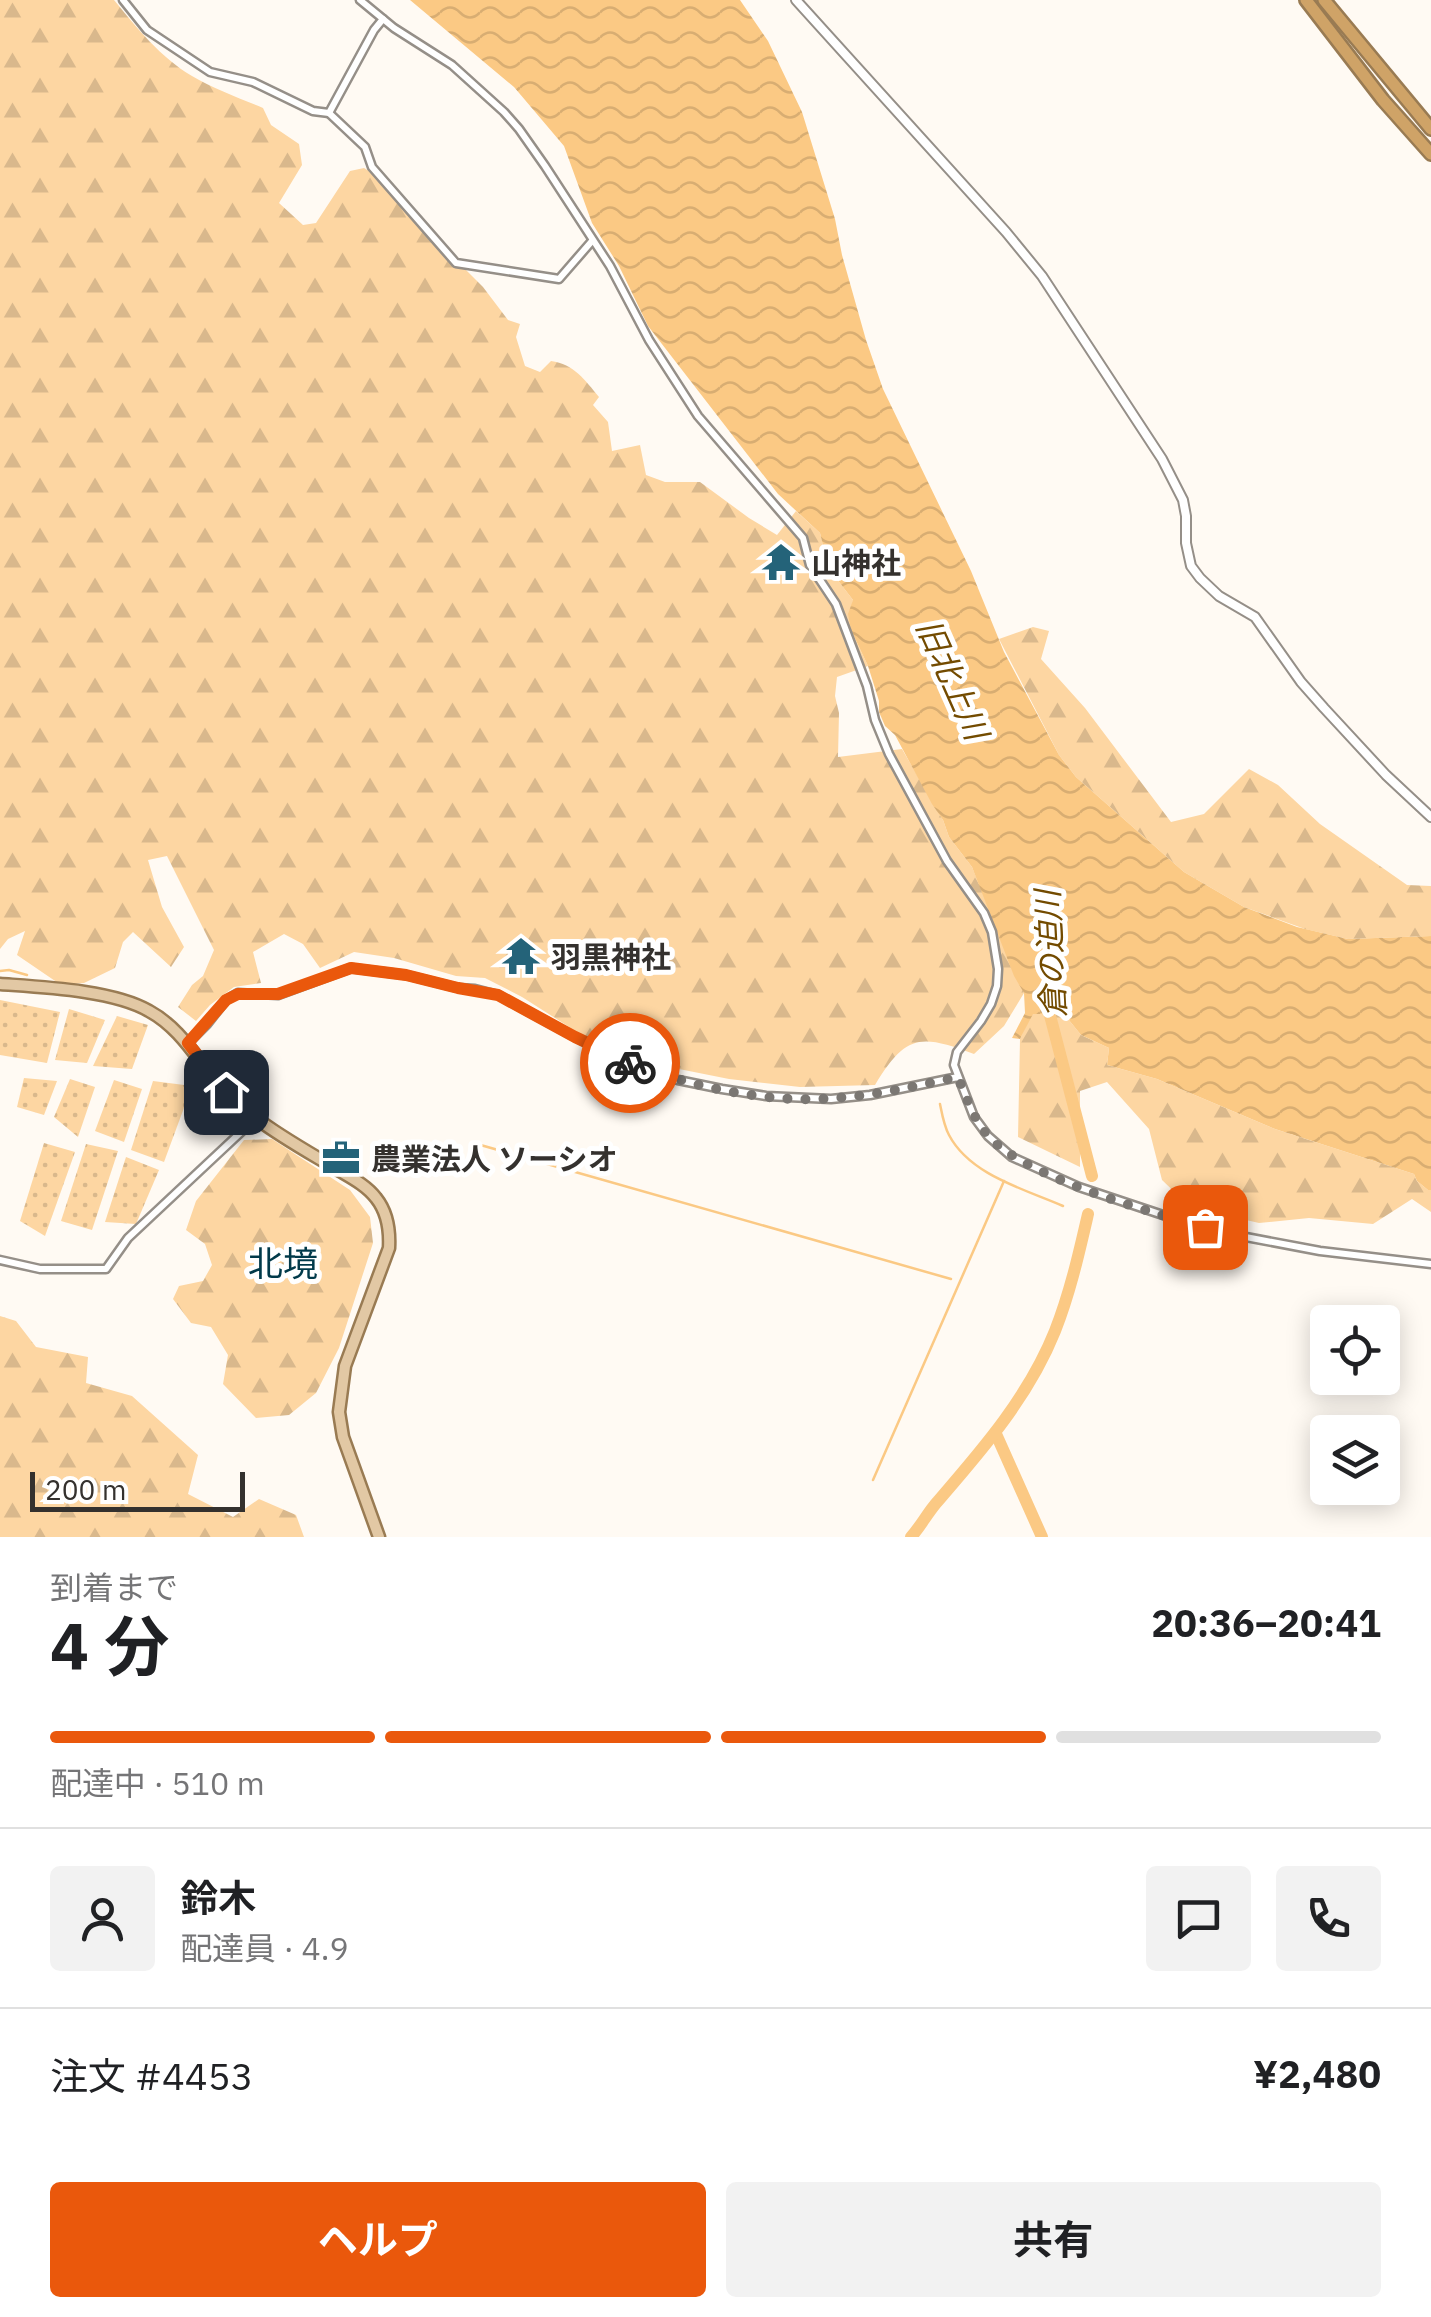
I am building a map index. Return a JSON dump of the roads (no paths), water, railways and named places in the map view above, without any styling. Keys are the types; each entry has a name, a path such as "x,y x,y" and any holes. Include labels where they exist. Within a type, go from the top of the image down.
{"highway":[{"path":"1306,0 1382,100 1431,154"},
{"path":"1324,0 1431,129"}],"main road":[{"path":"0,984 76,992 137,1005 151,1012 188,1043 226,1092 256,1118 368,1190 384,1210 390,1228 389,1248 345,1366 339,1412 343,1437 379,1537"}],"street":[{"path":"123,0 147,30 210,72 253,82 313,111 329,114 365,147 372,167 456,263 559,278 593,240"},
{"path":"360,0 452,65 504,112 546,166 698,416 803,538 810,565 836,604 889,754 948,862 984,914 996,950 997,986 992,1004 956,1052 954,1065 974,1117 1002,1149 1079,1187 1180,1221 1320,1250 1431,1264"},
{"path":"796,0 1042,276 1162,459 1182,500 1191,566 1200,578 1219,596 1263,624 1300,682 1386,775 1431,817"},
{"path":"329,114 383,19"},
{"path":"188,1043 226,1000 238,994 278,994 351,968 406,975 498,995 630,1063 678,1080 722,1089 830,1099 958,1077"},
{"path":"0,1260 40,1269 106,1269 128,1238 256,1118"}],"water":[{"name":"旧北上川","path":"410,0 740,0 768,41 802,112 883,389 971,571 1004,652 1059,755 1076,777 1184,872 1244,907 1297,927 1348,939 1431,936 1431,1190 1417,1181 1414,1174 1275,1129 1157,1079 1107,1065 1109,1048 1081,1035 1060,1009 1042,996 1042,1014 1033,1014 1020,1039 1012,1038 1025,1013 1024,993 972,867 949,837 895,735 885,726 868,666 851,630 848,614 853,600 836,578 838,561 825,554 820,533 778,494 648,326 619,266 592,223 564,146 514,87"}],"waterway":[{"path":"0,971 27,975"},
{"name":"倉の迫川","path":"1046,984 1047,1004 1092,1176"},
{"path":"940,1104 949,1135 970,1161 999,1179 1063,1206"},
{"path":"477,1144 951,1279"},
{"path":"873,1480 1004,1181"},
{"name":"倉の迫川","path":"911,1537 1004,1421 1032,1378 1060,1317 1088,1214"},
{"name":"倉の迫川","path":"996,1434 1042,1537"}],"place":[{"name":"山神社","path":"781,562"},
{"name":"羽黒神社","path":"521,956"},
{"name":"農業法人 ソーシオ","path":"341,1158"}],"district":[{"name":"北境","path":"283,1263"}]}
